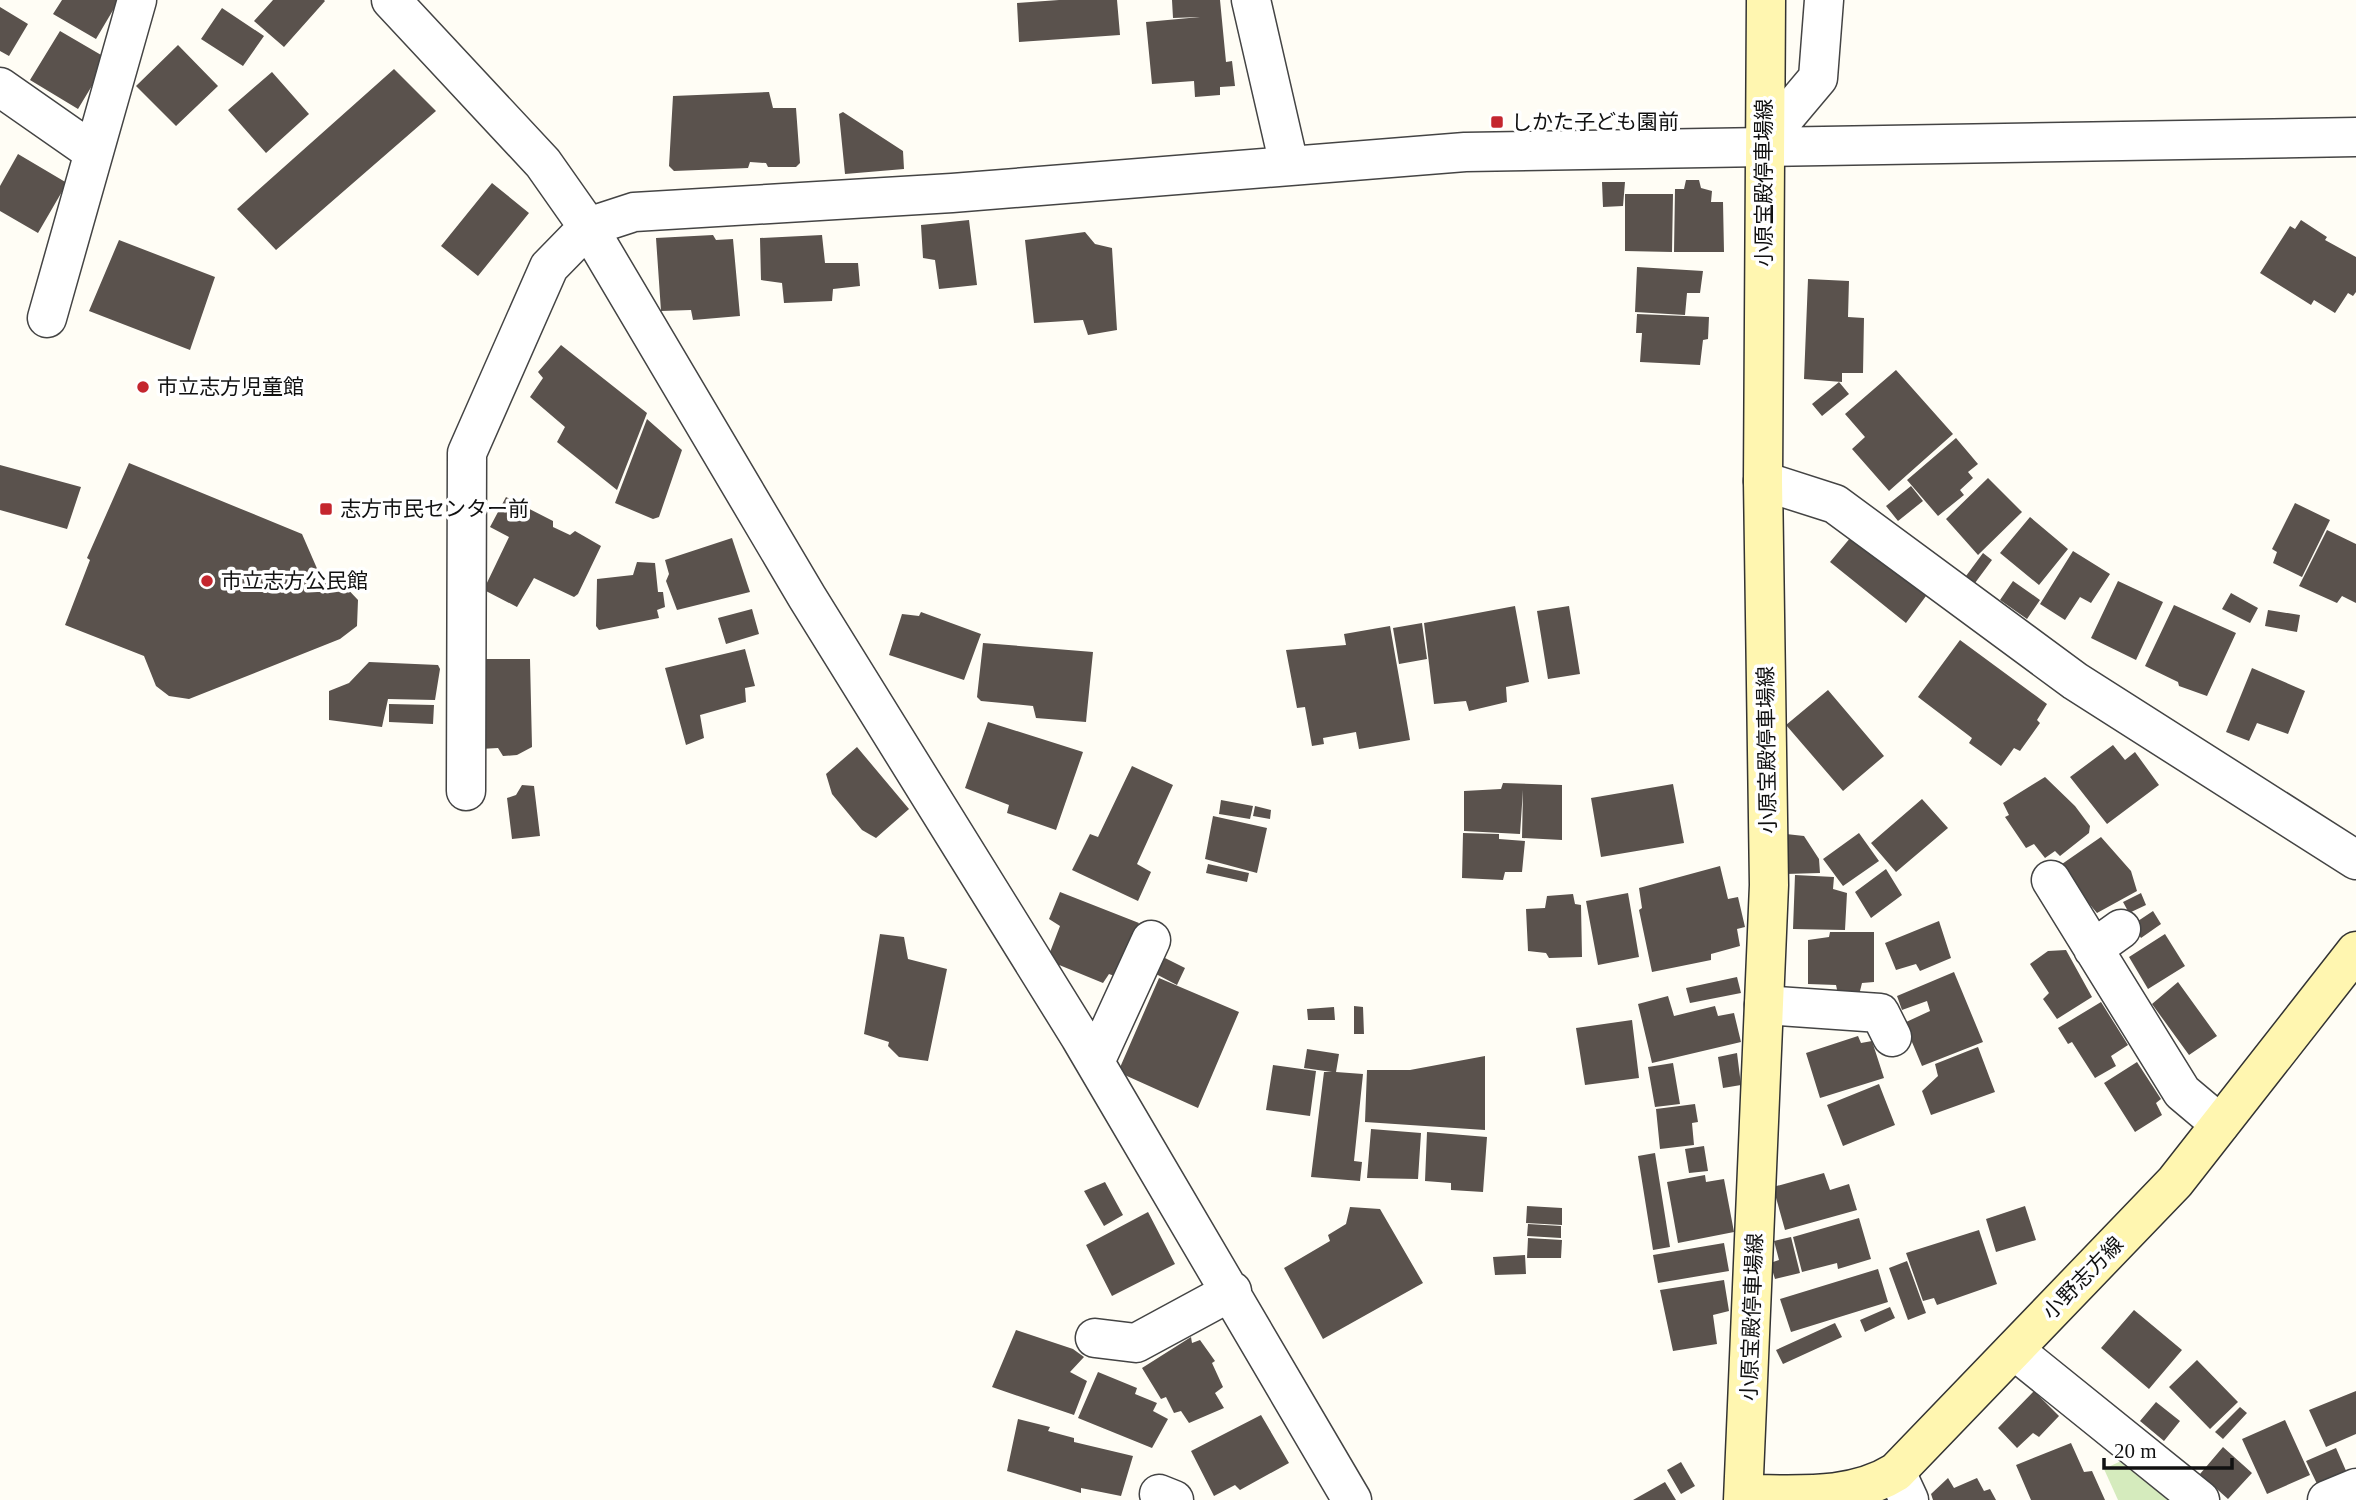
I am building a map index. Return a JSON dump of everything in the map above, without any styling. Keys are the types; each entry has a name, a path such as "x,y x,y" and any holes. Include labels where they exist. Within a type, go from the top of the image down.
{"main road":[{"name":"小原宝殿停車場線","path":"1744,1497 1769,885 1763,481 1766,0"},
{"name":"小野志方線","path":"1744,1497 1839,1495 1877,1485 1903,1486 2014,1350 2175,1182 2356,951"}],"street":[{"path":"47,318 137,0"},
{"path":"391,0 543,163 588,227 807,597 1095,1062 1232,1291 1352,1500"},
{"path":"1251,0 1289,165"},
{"path":"1764,143 1818,78 1824,0"},
{"path":"0,87 93,152"},
{"path":"466,791 467,453 549,267 588,227 634,212 952,193 1465,152 1764,143 2356,137"},
{"path":"1763,481 1835,505 2076,681 2356,860"},
{"path":"2051,880 2107,939 2182,1092 2220,1124"},
{"path":"1095,1062 1151,940"},
{"path":"1764,1005 1880,1013 1892,1037"},
{"path":"1095,1338 1136,1343 1232,1291"},
{"path":"2014,1350 2200,1500"},
{"path":"2327,1500 2356,1488"}],"green space":[{"path":"2120,1462 2169,1500 2118,1500 2104,1469"}],"building":[{"path":"62,0 119,0 96,39 53,14"},
{"path":"273,0 325,1 284,47 254,21"},
{"path":"1117,0 1120,35 1019,42 1017,3"},
{"path":"1172,0 1220,0 1226,62 1232,61 1235,86 1220,87 1220,95 1195,97 1194,81 1152,84 1146,22 1200,17 1173,18"},
{"path":"0,7 28,24 9,56 0,51"},
{"path":"222,8 264,36 243,66 201,39"},
{"path":"60,31 108,59 78,109 30,80"},
{"path":"178,45 218,86 176,126 136,86"},
{"path":"394,69 436,111 276,250 237,209"},
{"path":"272,72 309,114 266,153 228,110"},
{"path":"769,92 773,108 796,108 800,163 796,167 768,167 766,163 750,162 748,168 674,171 669,166 673,96"},
{"path":"843,112 903,151 904,169 845,174 839,114"},
{"path":"18,154 67,183 38,233 0,211 0,186"},
{"path":"1686,180 1699,180 1701,188 1712,191 1711,202 1723,202 1724,252 1674,252 1675,189 1684,189"},
{"path":"1602,182 1625,182 1623,206 1603,207"},
{"path":"492,183 529,213 478,276 441,246"},
{"path":"1625,194 1673,194 1672,252 1625,251"},
{"path":"969,220 977,285 939,289 935,260 923,258 921,225"},
{"path":"2301,220 2327,237 2325,240 2356,257 2356,292 2353,296 2348,293 2335,313 2314,300 2311,305 2260,273 2290,226 2295,229"},
{"path":"1085,232 1095,244 1112,248 1117,330 1088,335 1083,320 1034,323 1025,240"},
{"path":"713,235 716,240 733,239 740,316 693,320 691,310 661,311 656,238"},
{"path":"822,235 825,263 858,263 860,286 833,289 832,301 784,303 782,283 761,280 760,238"},
{"path":"119,240 215,277 190,350 89,311"},
{"path":"1637,267 1703,271 1700,293 1687,293 1685,315 1635,312"},
{"path":"1808,279 1849,281 1848,317 1864,318 1863,373 1842,373 1842,382 1804,379"},
{"path":"1637,314 1709,317 1708,339 1703,340 1700,365 1640,362 1642,333 1636,333"},
{"path":"561,345 647,413 617,490 557,442 565,427 530,397 543,378 538,372"},
{"path":"1896,370 1953,434 1889,491 1852,449 1865,437 1845,414"},
{"path":"1839,382 1849,394 1822,416 1812,404"},
{"path":"647,419 682,450 659,517 653,519 615,503"},
{"path":"1956,438 1978,464 1968,472 1973,478 1960,490 1964,495 1938,516 1907,480"},
{"name":"市立志方公民館","path":"129,463 302,534 322,580 341,582 358,600 357,626 340,639 189,699 169,696 156,686 144,656 65,625 90,560 87,558"},
{"path":"0,465 81,487 67,529 0,510"},
{"path":"1988,478 2022,512 1978,555 1946,519"},
{"path":"1911,486 1923,501 1898,521 1886,506"},
{"path":"506,497 553,521 553,527 570,535 575,531 601,546 578,594 574,597 534,578 517,607 484,589 509,537 490,527"},
{"path":"2295,503 2330,520 2302,577 2273,563 2277,552 2272,549"},
{"path":"2030,517 2068,549 2039,585 2000,553"},
{"path":"2327,530 2356,544 2356,603 2342,596 2337,603 2299,586"},
{"path":"1851,537 1926,596 1906,623 1830,562"},
{"path":"732,538 750,592 677,610 666,581 669,574 665,560"},
{"path":"2073,551 2110,574 2091,603 2080,597 2065,620 2040,604"},
{"path":"1983,553 1992,560 1975,583 1966,576"},
{"path":"637,562 655,563 658,592 663,592 665,607 657,610 659,618 599,630 596,626 597,579 633,575"},
{"path":"2013,581 2040,600 2027,619 2000,600"},
{"path":"2118,581 2163,602 2136,660 2091,638"},
{"path":"2231,593 2258,608 2250,623 2222,609"},
{"path":"2174,605 2236,633 2207,696 2179,686 2178,682 2145,666"},
{"path":"1515,606 1529,682 1506,687 1507,702 1469,711 1466,701 1434,704 1424,623"},
{"path":"1569,606 1580,674 1548,679 1537,611"},
{"path":"752,609 759,634 726,644 718,618"},
{"path":"2268,610 2300,615 2297,632 2265,626"},
{"path":"921,612 981,634 964,680 889,655 902,614 919,616"},
{"path":"1422,623 1427,659 1399,664 1393,628"},
{"path":"1390,626 1410,740 1359,749 1356,732 1323,738 1324,744 1312,746 1305,707 1297,708 1286,650 1346,645 1344,634"},
{"path":"1960,640 2047,704 2037,720 2040,723 2020,751 2014,748 2001,766 1969,743 1972,738 1918,697"},
{"path":"983,643 1093,652 1086,722 1036,718 1033,706 981,701 977,697"},
{"path":"745,649 755,686 745,688 746,702 700,715 704,738 686,745 665,668"},
{"path":"480,659 530,659 532,747 517,755 503,756 498,748 480,749"},
{"path":"369,662 438,665 440,669 435,700 388,699 382,727 329,720 329,691 349,683"},
{"path":"2252,668 2305,691 2288,734 2257,723 2249,741 2226,732"},
{"path":"1828,690 1884,756 1843,791 1786,725"},
{"path":"389,704 434,705 433,724 389,722"},
{"path":"988,722 1083,752 1056,830 1007,813 1009,805 965,788"},
{"path":"2113,745 2125,760 2135,752 2159,785 2107,824 2070,777"},
{"path":"857,747 909,809 876,838 862,830 832,794 826,774"},
{"path":"1132,766 1173,785 1137,864 1151,872 1138,901 1072,870 1090,834 1098,837"},
{"path":"2045,777 2075,806 2090,826 2089,833 2060,856 2055,851 2045,858 2034,844 2026,848 2005,817 2009,815 2003,803"},
{"path":"1503,783 1562,785 1562,840 1522,838 1523,790 1520,834 1464,831 1464,791 1501,789"},
{"path":"1673,784 1684,843 1601,857 1591,798"},
{"path":"522,785 534,786 540,836 512,839 507,798 516,795"},
{"path":"1922,799 1948,828 1896,872 1871,843"},
{"path":"1221,800 1253,806 1250,819 1219,814"},
{"path":"1255,806 1271,810 1270,819 1253,816"},
{"path":"1213,816 1267,828 1257,873 1205,859"},
{"path":"1463,833 1499,834 1499,839 1525,841 1522,872 1505,872 1503,880 1462,878"},
{"path":"1859,833 1879,861 1843,886 1823,859"},
{"path":"1786,834 1804,836 1819,859 1820,873 1785,874"},
{"path":"2101,837 2131,871 2137,891 2097,913 2069,880 2062,864"},
{"path":"1208,864 1249,873 1247,882 1206,873"},
{"path":"1720,866 1728,899 1738,897 1745,927 1737,929 1740,946 1711,954 1711,960 1652,972 1639,910 1642,908 1639,888"},
{"path":"1886,869 1902,895 1871,918 1855,892"},
{"path":"1795,875 1834,877 1833,889 1847,893 1845,930 1793,929"},
{"path":"1060,892 1139,923 1117,977 1109,974 1103,983 1047,960 1060,926 1049,919"},
{"path":"1628,893 1639,957 1598,965 1586,901"},
{"path":"2141,893 2146,905 2129,913 2123,902"},
{"path":"1573,894 1575,904 1581,905 1582,957 1549,958 1546,953 1528,951 1526,909 1545,908 1547,896"},
{"path":"2153,911 2161,924 2141,938 2132,925"},
{"path":"1939,921 1951,958 1920,971 1916,964 1896,970 1885,943"},
{"path":"1830,932 1874,932 1874,982 1862,983 1859,995 1838,994 1836,985 1808,984 1808,940 1829,937"},
{"path":"880,934 904,937 908,959 947,969 928,1061 899,1057 888,1046 889,1042 864,1034"},
{"path":"2165,934 2185,966 2148,989 2129,957"},
{"path":"2066,950 2092,997 2057,1019 2043,999 2049,993 2030,964 2048,951"},
{"path":"1163,957 1185,968 1177,985 1154,973"},
{"path":"1954,972 1983,1042 1922,1066 1904,1023 1930,1011 1927,1001 1902,1010 1897,996"},
{"path":"1737,977 1741,993 1690,1003 1686,988"},
{"path":"1159,978 1239,1012 1198,1108 1118,1072"},
{"path":"2178,982 2217,1036 2189,1055 2152,1004"},
{"path":"1668,996 1674,1016 1715,1006 1718,1016 1734,1013 1741,1042 1652,1063 1638,1004"},
{"path":"2101,1002 2128,1045 2111,1056 2116,1066 2095,1078 2072,1042 2068,1044 2058,1028"},
{"path":"1354,1006 1363,1007 1364,1034 1354,1034"},
{"path":"1334,1007 1335,1020 1308,1020 1307,1009"},
{"path":"1632,1020 1639,1078 1585,1085 1576,1028"},
{"path":"1858,1036 1861,1043 1872,1041 1884,1078 1820,1098 1806,1053"},
{"path":"1978,1047 1995,1092 1931,1115 1922,1091 1938,1076 1935,1064"},
{"path":"1307,1049 1339,1054 1336,1072 1363,1074 1354,1161 1362,1162 1360,1181 1311,1177 1324,1072 1332,1072 1304,1068"},
{"path":"1737,1053 1741,1085 1723,1088 1718,1057"},
{"path":"1485,1056 1485,1130 1365,1122 1367,1070 1410,1070"},
{"path":"2137,1062 2161,1099 2156,1103 2162,1115 2135,1132 2104,1083"},
{"path":"1673,1063 1680,1104 1655,1107 1648,1067"},
{"path":"1273,1065 1316,1071 1310,1116 1266,1110"},
{"path":"1879,1084 1895,1125 1843,1146 1827,1105"},
{"path":"1695,1104 1698,1122 1692,1123 1694,1145 1660,1149 1656,1109"},
{"path":"1371,1129 1421,1133 1418,1179 1367,1178"},
{"path":"1427,1132 1487,1137 1483,1192 1451,1190 1451,1183 1425,1181"},
{"path":"1704,1146 1708,1171 1689,1173 1685,1149"},
{"path":"1655,1153 1670,1247 1653,1250 1638,1156"},
{"path":"1824,1173 1830,1190 1849,1184 1857,1210 1785,1230 1773,1187"},
{"path":"1705,1175 1706,1182 1724,1179 1734,1232 1678,1243 1667,1182"},
{"path":"1105,1182 1123,1215 1104,1226 1084,1191"},
{"path":"1527,1206 1562,1208 1562,1225 1526,1223"},
{"path":"2025,1206 2036,1240 1996,1252 1986,1219"},
{"path":"1350,1207 1380,1209 1423,1283 1323,1339 1284,1268 1330,1241 1328,1235 1346,1224"},
{"path":"1148,1212 1175,1264 1112,1296 1086,1245"},
{"path":"1859,1218 1871,1259 1838,1269 1837,1263 1802,1272 1793,1237"},
{"path":"1528,1224 1561,1226 1561,1238 1527,1236"},
{"path":"1979,1230 1997,1284 1937,1305 1934,1298 1923,1301 1906,1253"},
{"path":"1791,1237 1800,1273 1775,1279 1770,1263 1779,1260 1774,1241"},
{"path":"1528,1238 1562,1240 1561,1258 1527,1258"},
{"path":"1724,1243 1729,1271 1658,1283 1653,1255"},
{"path":"1525,1255 1526,1274 1495,1275 1493,1257"},
{"path":"1907,1261 1926,1313 1908,1320 1889,1268"},
{"path":"1878,1269 1888,1302 1791,1332 1780,1299"},
{"path":"1724,1280 1729,1311 1713,1315 1717,1344 1673,1351 1660,1290"},
{"path":"1890,1307 1895,1318 1865,1332 1860,1320"},
{"path":"2134,1310 2182,1350 2149,1389 2101,1348"},
{"path":"1835,1323 1842,1337 1783,1364 1776,1350"},
{"path":"1016,1330 1073,1349 1084,1357 1070,1372 1087,1381 1074,1415 992,1387"},
{"path":"1191,1337 1192,1343 1200,1340 1215,1361 1212,1363 1223,1387 1215,1393 1224,1408 1189,1423 1181,1411 1174,1413 1166,1397 1161,1399 1142,1368"},
{"path":"2197,1360 2238,1402 2210,1429 2169,1387"},
{"path":"1098,1372 1137,1388 1135,1394 1157,1403 1153,1411 1168,1419 1152,1448 1078,1418"},
{"path":"2034,1391 2059,1416 2039,1437 2033,1433 2017,1448 1998,1428"},
{"path":"2356,1391 2356,1434 2326,1447 2309,1410"},
{"path":"2156,1402 2180,1421 2164,1441 2140,1421"},
{"path":"2240,1407 2247,1413 2223,1439 2215,1432"},
{"path":"1261,1415 1289,1463 1240,1490 1235,1485 1214,1496 1191,1451"},
{"path":"1018,1419 1050,1427 1048,1431 1074,1438 1074,1442 1133,1456 1121,1496 1081,1488 1081,1493 1007,1471"},
{"path":"2285,1420 2310,1475 2267,1494 2242,1439"},
{"path":"2071,1443 2084,1472 2092,1471 2105,1500 2031,1500 2016,1465"},
{"path":"2223,1447 2252,1473 2228,1499 2200,1474"},
{"path":"2336,1448 2347,1473 2318,1486 2306,1461"},
{"path":"1681,1462 1695,1486 1681,1494 1667,1470"},
{"path":"1948,1478 1954,1488 1977,1478 1984,1491 1990,1489 1996,1500 1933,1500 1931,1494"},
{"path":"1665,1482 1676,1500 1633,1500"}],"place":[{"name":"しかた子ども園前","path":"1497,122"},
{"name":"市立志方児童館","path":"143,387"},
{"name":"志方市民センター前","path":"326,509"},
{"name":"市立志方公民館","path":"207,581"}]}
